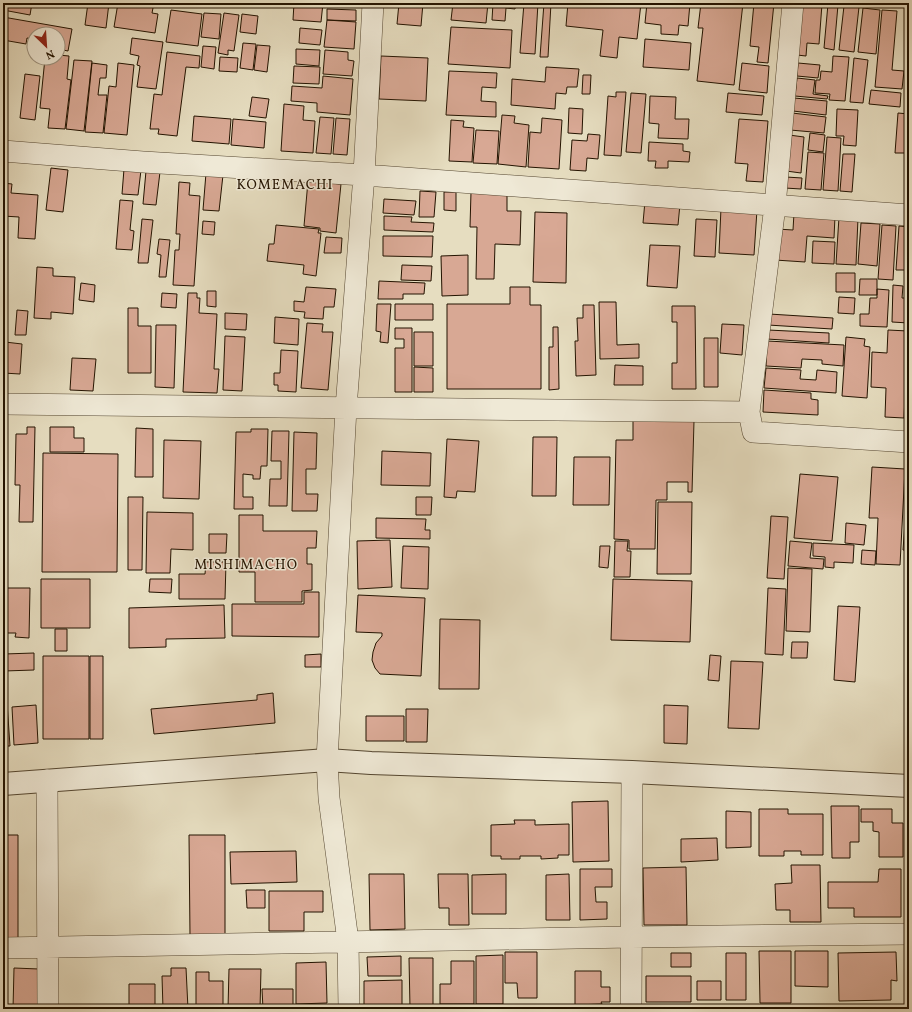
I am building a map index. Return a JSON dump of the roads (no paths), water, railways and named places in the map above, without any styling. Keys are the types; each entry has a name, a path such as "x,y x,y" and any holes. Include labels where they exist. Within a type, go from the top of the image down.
{"street":[{"path":"349,1009 348,942 329,798 327,760 346,408 364,175 373,3"},
{"path":"751,422 775,206 793,3"},
{"path":"3,151 144,162 364,175 909,215"},
{"path":"3,404 346,408 751,422 909,442"},
{"path":"3,784 327,760 371,764 632,772 909,786"},
{"path":"631,1009 632,772"},
{"path":"47,780 48,1009"},
{"path":"3,948 631,937 909,934"}],"district":[{"name":"KOMEMACHI","path":"285,184"},
{"name":"MISHIMACHO","path":"246,564"}]}
